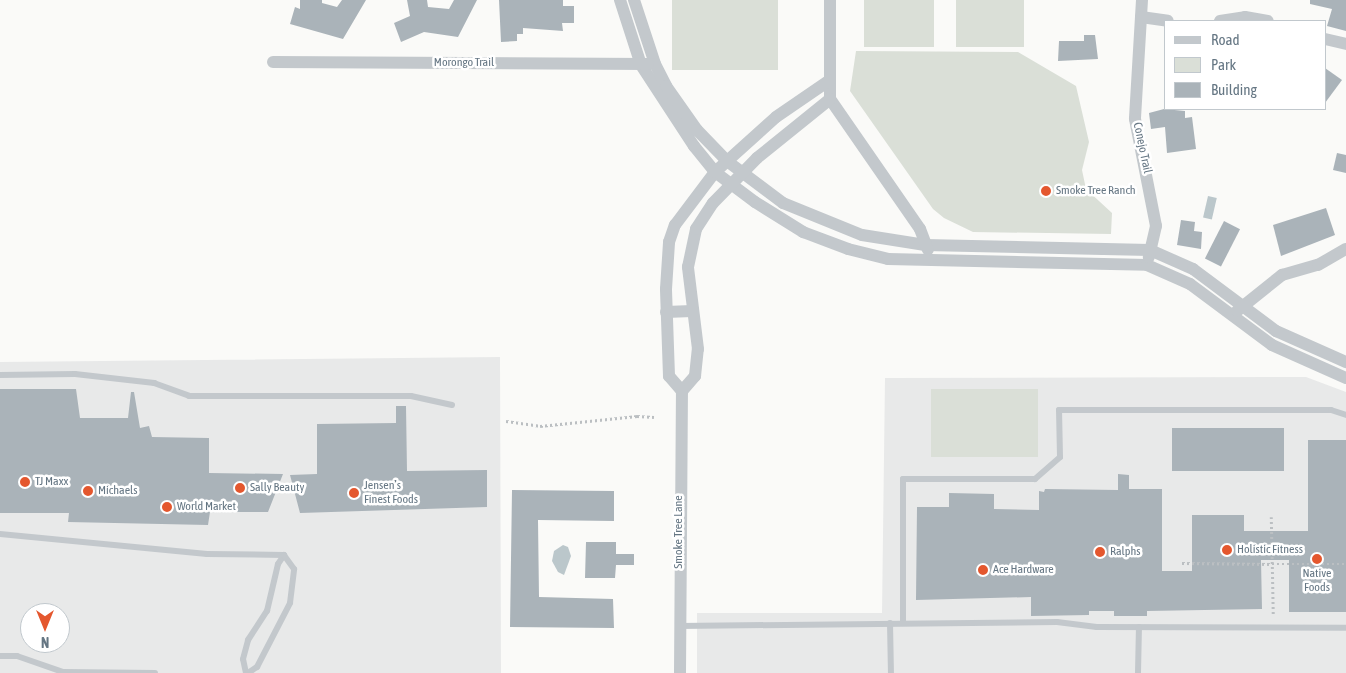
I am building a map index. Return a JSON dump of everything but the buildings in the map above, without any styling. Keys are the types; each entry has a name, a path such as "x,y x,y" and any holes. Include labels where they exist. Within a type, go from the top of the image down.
{"street":[{"path":"620,0 641,65 662,101 715,172 803,232 848,250 888,259 934,261 1088,261 1147,265 1190,284 1272,345 1346,378"},
{"path":"634,0 655,64 697,130 741,173 783,203 836,227 862,235 925,245 1150,250 1193,269 1276,331 1346,362"},
{"path":"830,0 830,99 920,229 925,245 934,261"},
{"name":"Conejo Trail","path":"1142,0 1135,119 1156,226 1147,265"},
{"path":"1141,17 1164,20"},
{"path":"1228,20 1244,18 1260,20"},
{"path":"1326,39 1346,44"},
{"name":"Morongo Trail","path":"273,62 655,64"},
{"path":"830,80 776,117 715,172 675,224 666,262 666,312 669,376 682,391 695,376 698,349 688,266 696,229 730,184 741,173 789,129 830,99"},
{"path":"1233,315 1282,275 1318,265 1346,249"},
{"path":"666,312 692,311"},
{"name":"Smoke Tree Lane","path":"680,673 682,391"}],"lane":[{"path":"0,375 75,374 154,383 189,396 411,396 452,405"},
{"path":"903,623 903,479 1035,479 1060,457 1059,410 1331,410 1346,415"},
{"path":"0,534 207,554 284,555"},
{"path":"284,555 294,569 290,603 257,667 247,673 243,659 248,640 267,611 278,564 284,555"},
{"path":"679,626 862,626 890,623 1057,622 1097,627 1346,628"},
{"path":"890,623 891,673"},
{"path":"1138,673 1139,627"},
{"path":"0,656 17,656 54,671 155,673"},
{"path":"42,673 45,666"}],"path":[{"path":"506,420 540,426 636,416 654,417"},
{"path":"1271,517 1273,614"},
{"path":"1182,563 1346,564"}],"shaded area":[{"path":"1208,196 1217,198 1212,219 1203,217"},
{"path":"500,357 501,673 0,673 0,362"},
{"path":"1306,377 1346,392 1346,673 697,673 697,613 882,613 885,378"},
{"path":"563,545 568,547 571,556 564,575 558,572 552,561 554,551"}],"green space":[{"path":"672,0 778,0 778,70 672,70"},
{"path":"864,0 934,0 934,47 864,47"},
{"path":"956,0 1024,0 1024,47 956,47"},
{"path":"856,51 1018,52 1076,86 1089,142 1082,170 1086,189 1112,213 1111,234 973,232 944,218 933,209 850,91"},
{"path":"931,389 1038,389 1038,457 931,457"}],"place":[{"name":"Smoke Tree Ranch","path":"1046,191"},
{"name":"TJ Maxx","path":"25,482"},
{"name":"Sally Beauty","path":"240,488"},
{"name":"Michaels","path":"88,491"},
{"name":"Jensen’s Finest Foods","path":"354,493"},
{"name":"World Market","path":"167,507"},
{"name":"Holistic Fitness","path":"1227,550"},
{"name":"Ralphs","path":"1100,552"},
{"name":"Native Foods","path":"1317,559"},
{"name":"Ace Hardware","path":"983,570"}]}
